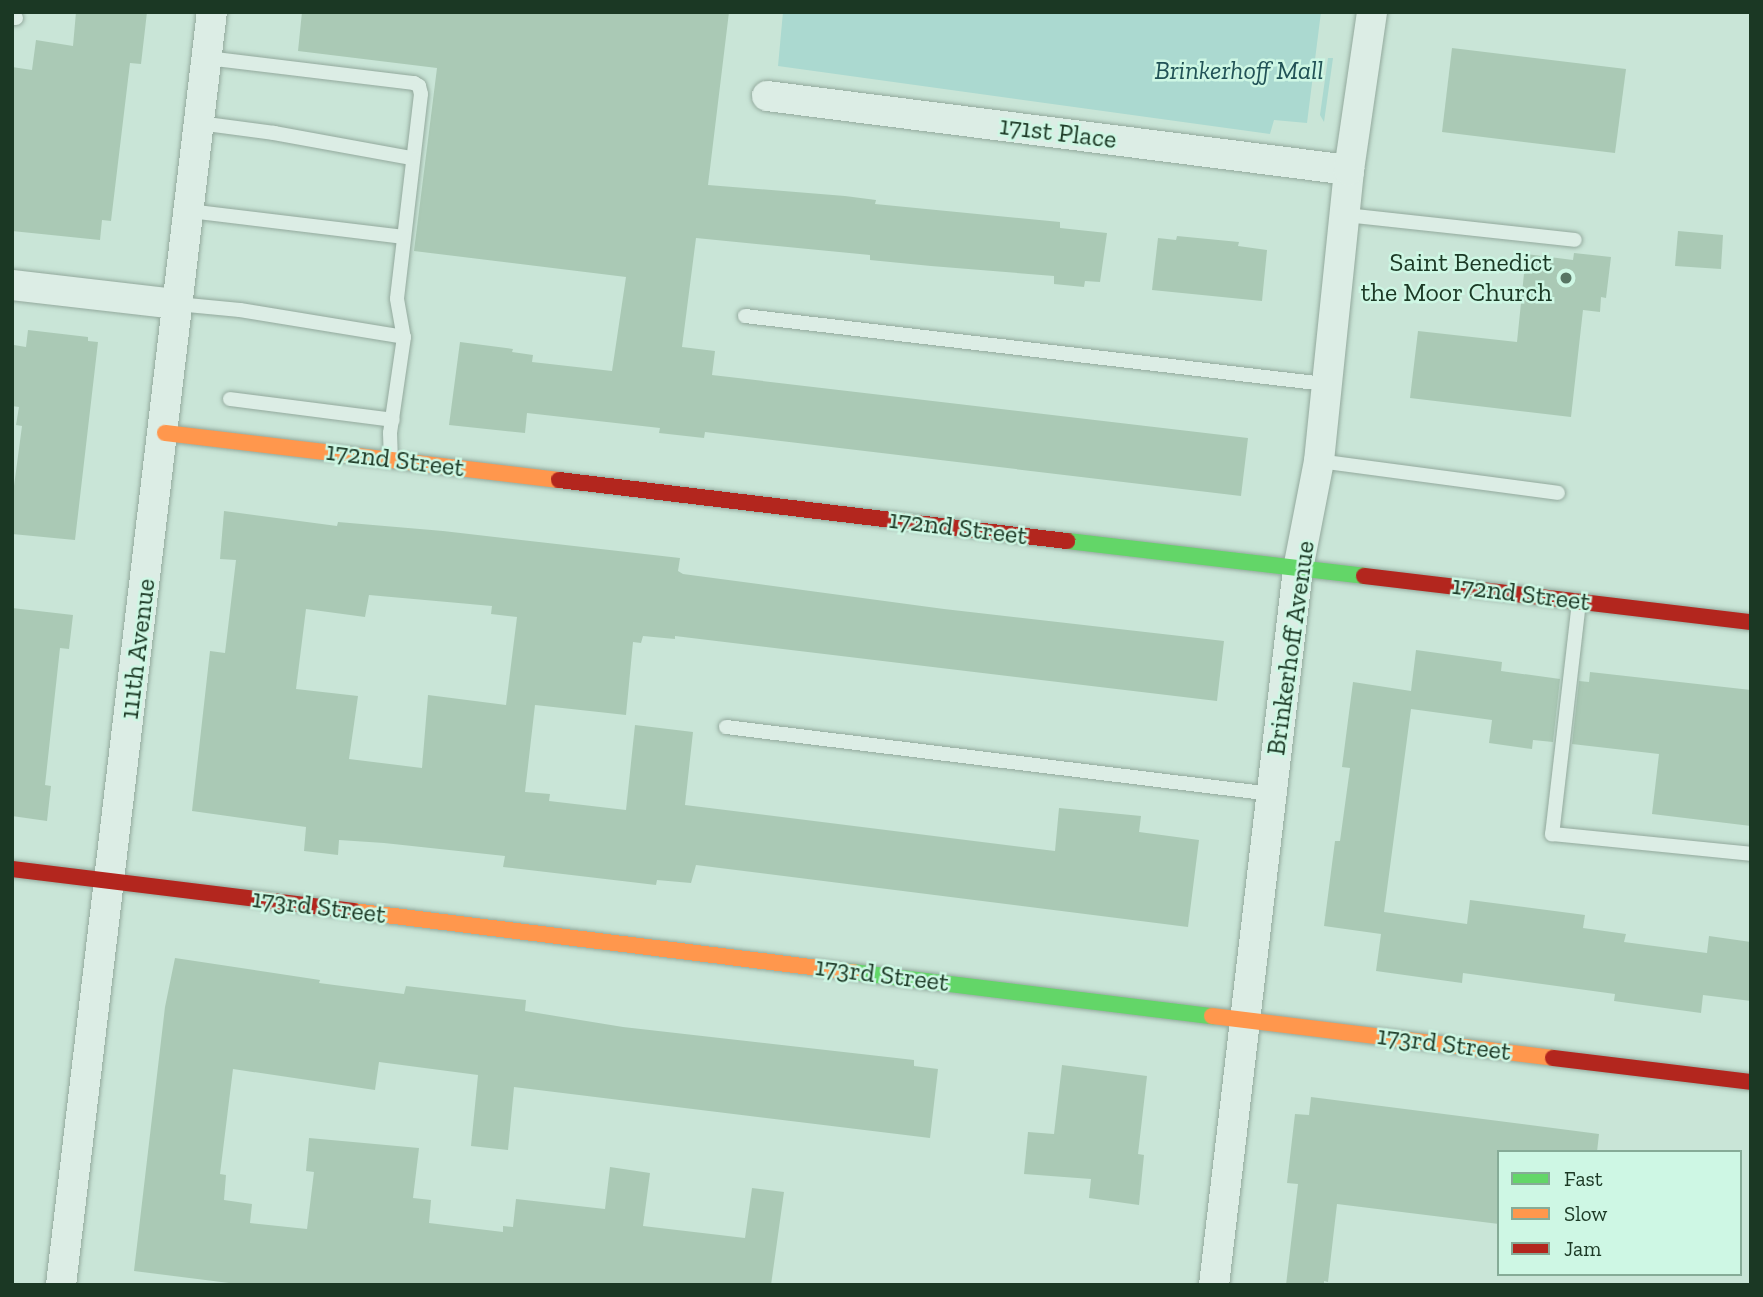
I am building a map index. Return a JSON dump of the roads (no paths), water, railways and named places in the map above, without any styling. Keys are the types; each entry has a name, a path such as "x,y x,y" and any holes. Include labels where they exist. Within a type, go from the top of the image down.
{"street":[{"name":"111th Avenue","path":"61,1285 165,433 177,304 212,12"},
{"name":"Brinkerhoff Avenue","path":"1214,1285 1298,569 1319,461 1349,170 1372,12"},
{"name":"171st Place","path":"767,96 1349,170"},
{"path":"12,285 177,304"},
{"name":"172nd Street","path":"165,433 1751,622"},
{"name":"173rd Street","path":"12,869 1751,1082"}],"lane":[{"path":"207,58 414,83 421,94 397,299 404,337 393,420 391,460"},
{"path":"200,123 274,133 412,158"},
{"path":"189,211 403,237"},
{"path":"1346,215 1575,240"},
{"path":"177,304 240,310 404,337"},
{"path":"745,316 1325,384"},
{"path":"230,398 393,420"},
{"path":"1319,461 1558,493"},
{"path":"1580,601 1552,834 1751,854"},
{"path":"726,727 1272,794"}],"place":[{"name":"Saint Benedict the Moor Church","path":"1566,278"}],"park label":[{"name":"Brinkerhoff Mall","path":"1239,71"}]}
